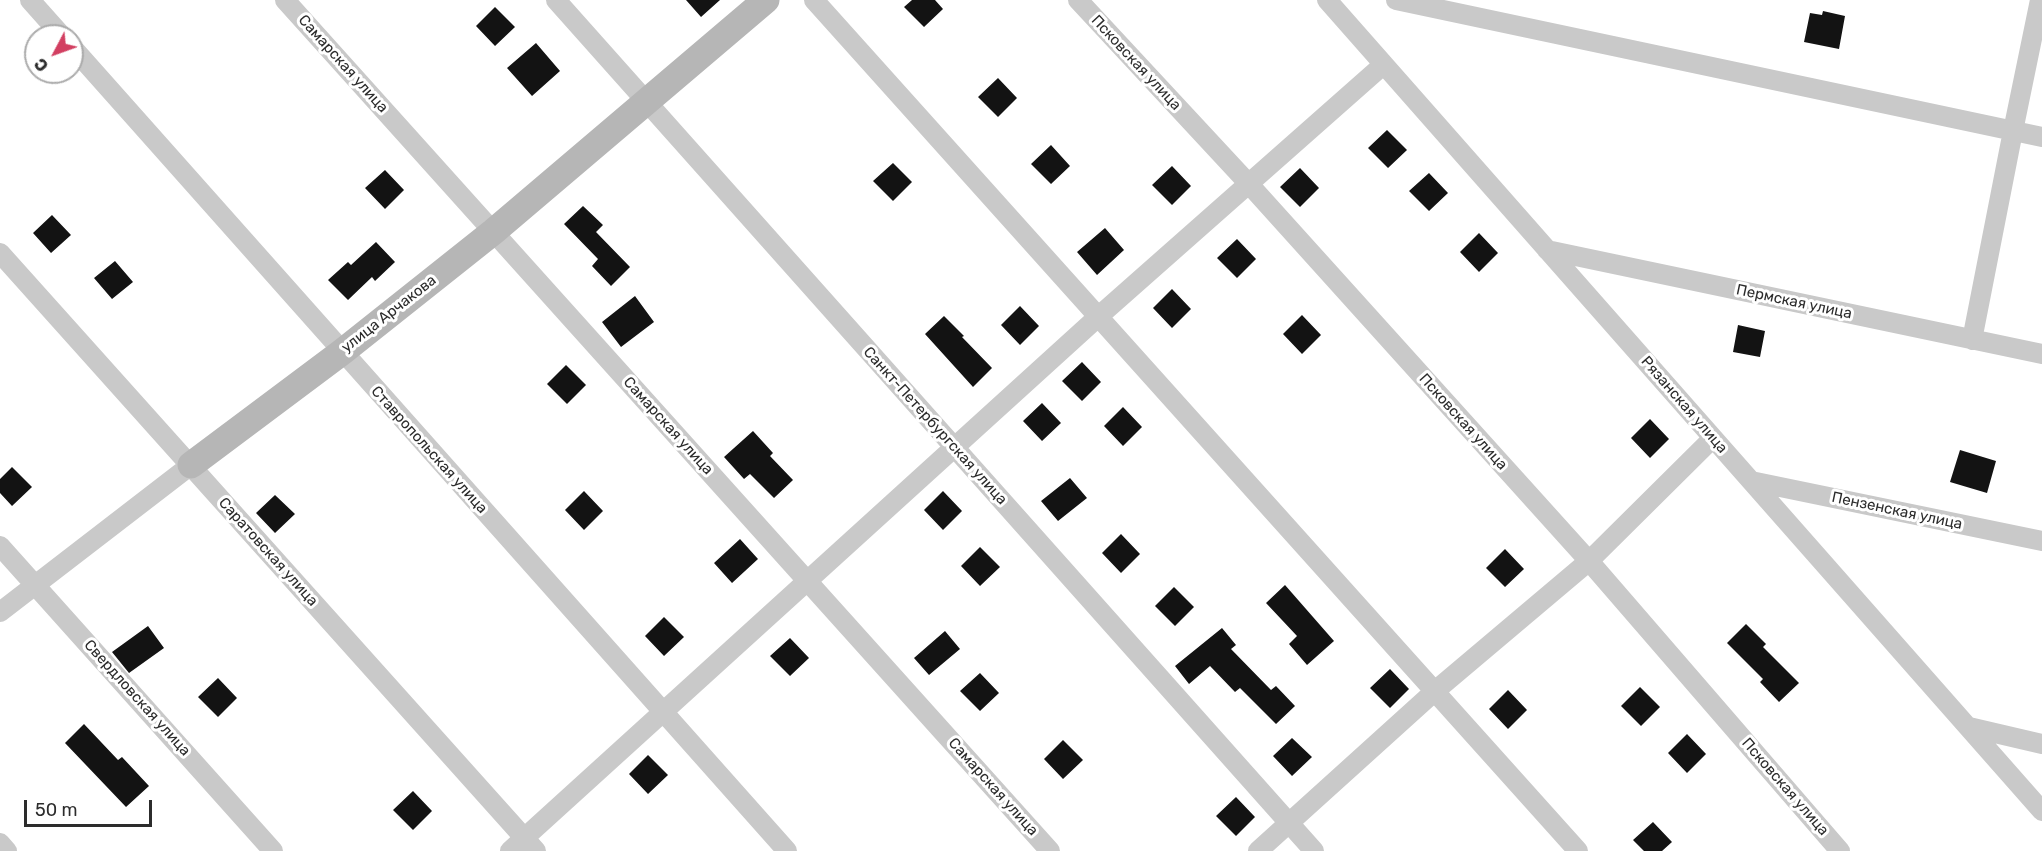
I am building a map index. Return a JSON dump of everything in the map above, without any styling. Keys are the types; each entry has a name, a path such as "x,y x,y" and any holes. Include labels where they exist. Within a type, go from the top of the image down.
{"street":[{"path":"30,0 51,24"},
{"name":"Самарская улица","path":"285,0 1050,851"},
{"name":"Санкт-Петербургская улица","path":"556,0 1314,851"},
{"name":"улица Арчакова","path":"0,612 190,465 342,352 493,232 766,0"},
{"path":"814,0 1578,851"},
{"name":"Псковская улица","path":"1078,0 1248,183 1589,561 1840,851"},
{"name":"Рязанская улица","path":"1327,0 2042,811"},
{"path":"1396,0 2042,137"},
{"path":"1972,340 2040,0"},
{"name":"Ставропольская улица","path":"84,61 787,851"},
{"path":"524,847 663,711 1099,316 1383,65"},
{"name":"Пермская улица","path":"1547,250 2042,354"},
{"name":"Саратовская улица","path":"0,253 190,465 524,847"},
{"path":"1258,851 1435,691 1589,561 1713,438"},
{"name":"Пензенская улица","path":"1751,481 2042,541"},
{"name":"Свердловская улица","path":"0,546 273,851"},
{"path":"1969,728 2042,744"},
{"path":"0,843 7,851"}],"building":[{"path":"686,0 720,0 701,17"},
{"path":"912,0 935,0 943,9 924,27 904,7"},
{"path":"495,7 515,27 495,46 476,26"},
{"path":"1823,11 1845,16 1839,49 1804,42 1810,13 1822,15"},
{"path":"536,43 560,71 532,96 507,68"},
{"path":"998,78 1017,98 998,117 978,97"},
{"path":"1387,130 1407,150 1388,168 1368,148"},
{"path":"1051,145 1070,166 1051,184 1031,164"},
{"path":"893,163 912,182 893,201 873,181"},
{"path":"1172,166 1191,186 1172,205 1152,185"},
{"path":"1300,168 1319,188 1300,207 1280,187"},
{"path":"385,170 404,190 385,209 365,188"},
{"path":"1429,173 1448,193 1429,211 1409,191"},
{"path":"583,206 603,225 596,232 630,267 611,286 592,266 598,259 564,224"},
{"path":"52,215 71,235 51,253 33,233"},
{"path":"1105,228 1124,250 1097,275 1077,252"},
{"path":"1479,233 1498,253 1479,272 1460,252"},
{"path":"1237,239 1256,259 1237,278 1217,258"},
{"path":"376,242 395,262 375,281 372,277 348,300 328,280 348,262 351,265"},
{"path":"115,261 133,282 112,299 94,278"},
{"path":"1172,289 1191,309 1172,328 1153,308"},
{"path":"635,296 654,322 621,347 602,322"},
{"path":"1020,306 1039,326 1020,345 1001,325"},
{"path":"1302,315 1321,335 1302,354 1283,334"},
{"path":"944,316 992,368 973,387 925,334"},
{"path":"1738,325 1765,331 1760,357 1733,352"},
{"path":"1082,362 1101,382 1082,401 1062,381"},
{"path":"566,365 586,385 567,404 547,384"},
{"path":"1042,403 1061,423 1042,441 1023,421"},
{"path":"1123,407 1142,427 1123,446 1104,426"},
{"path":"1650,419 1669,439 1650,458 1631,438"},
{"path":"753,431 773,453 770,456 793,480 774,498 750,474 744,479 724,457"},
{"path":"1960,450 1996,461 1987,493 1950,482"},
{"path":"12,467 32,487 12,506 0,493 0,479"},
{"path":"1070,478 1087,498 1058,521 1041,501"},
{"path":"584,491 603,511 584,530 565,510"},
{"path":"943,491 962,511 943,530 924,510"},
{"path":"275,495 295,514 275,533 256,513"},
{"path":"1121,534 1140,554 1121,573 1102,553"},
{"path":"740,539 758,559 732,583 714,563"},
{"path":"980,547 1000,567 980,586 961,566"},
{"path":"1505,549 1524,569 1505,587 1486,568"},
{"path":"1285,585 1334,641 1307,665 1289,644 1297,636 1266,603"},
{"path":"1174,587 1194,607 1175,626 1155,606"},
{"path":"664,617 684,637 664,656 645,636"},
{"path":"1746,624 1766,644 1763,647 1799,683 1779,702 1760,682 1763,679 1727,643"},
{"path":"148,626 164,648 129,673 112,652"},
{"path":"1222,628 1236,645 1231,649 1271,690 1276,686 1295,706 1276,724 1240,688 1235,692 1210,666 1189,684 1175,666"},
{"path":"945,631 960,649 929,675 914,658"},
{"path":"790,638 809,658 790,676 770,656"},
{"path":"1390,669 1409,689 1390,708 1370,688"},
{"path":"980,673 999,693 980,711 960,691"},
{"path":"218,678 237,698 218,717 198,697"},
{"path":"1640,687 1660,707 1641,726 1621,706"},
{"path":"1508,690 1527,710 1508,729 1489,709"},
{"path":"84,724 118,760 122,757 149,786 126,807 65,743"},
{"path":"1687,734 1706,754 1687,773 1668,753"},
{"path":"1292,738 1312,757 1292,776 1273,756"},
{"path":"1063,740 1083,760 1063,779 1044,759"},
{"path":"648,755 668,775 648,794 629,774"},
{"path":"413,791 432,811 413,830 393,810"},
{"path":"1236,797 1255,817 1236,836 1216,816"},
{"path":"1653,822 1672,842 1662,851 1644,851 1633,840"}]}
